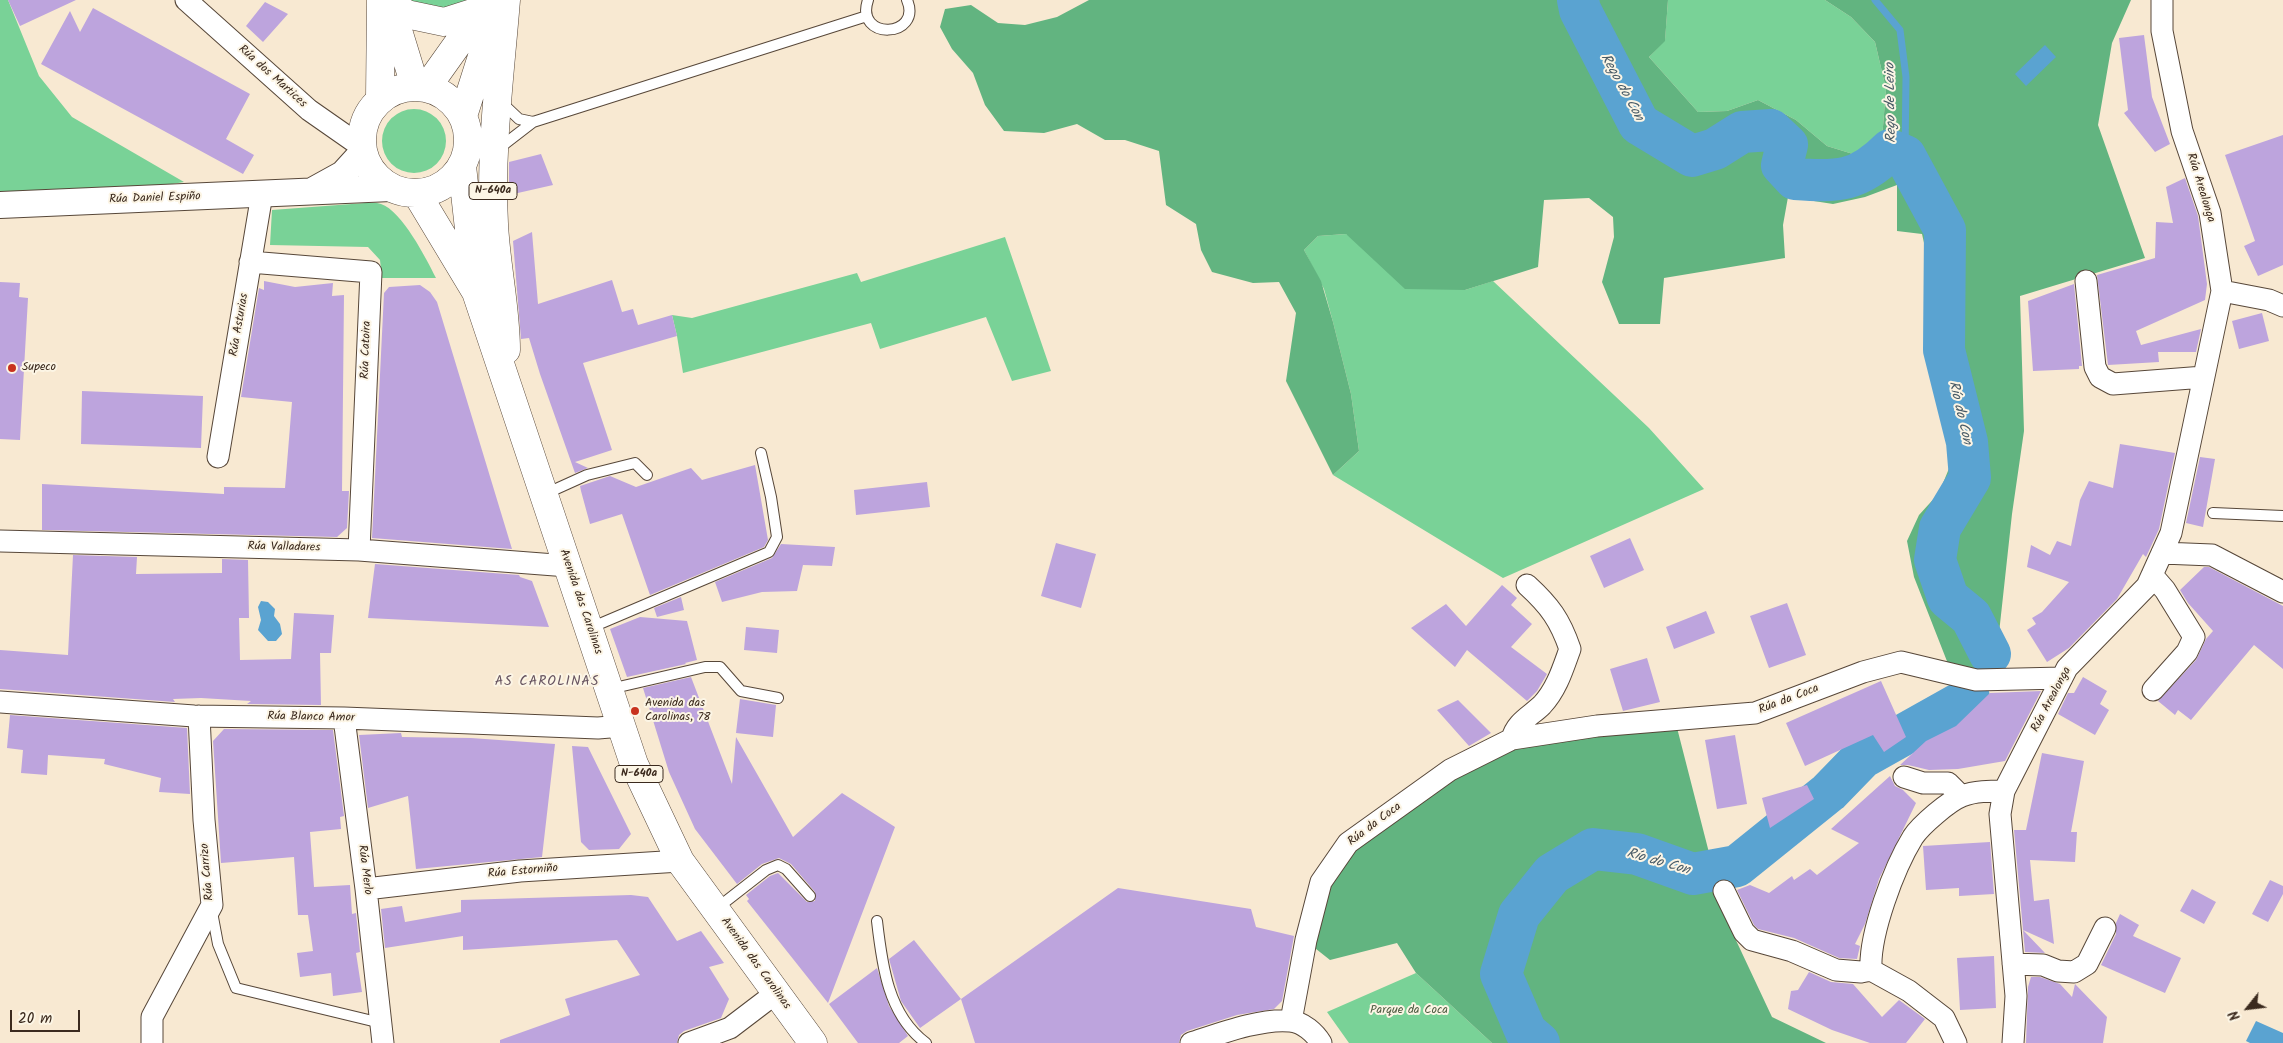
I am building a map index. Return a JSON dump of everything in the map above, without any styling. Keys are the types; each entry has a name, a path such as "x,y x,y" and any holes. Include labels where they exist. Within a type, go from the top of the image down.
{"main road":[{"path":"380,99 381,0"},
{"path":"389,0 421,87"},
{"path":"389,0 406,14 444,22 494,3"},
{"path":"417,194 391,188 378,179 369,166 363,150 362,134 365,120 371,109 380,99 396,90 421,87 494,3"},
{"name":"N-640a","path":"494,3 498,98 493,154 494,225 506,330 506,381"},
{"name":"N-640a","path":"463,116 494,3"},
{"name":"N-640a","path":"421,87 441,93 454,103 463,116 468,132 468,150 462,166 450,180 435,190 417,194 476,292"},
{"name":"N-640a","path":"462,166 476,292 506,381"},
{"name":"Avenida das Carolinas","path":"506,381 634,764 680,860 813,1043"}],"street":[{"name":"Rúa dos Martices","path":"186,0 309,110 363,150"},
{"name":"Rúa Arealonga","path":"2013,1043 2016,996 2000,814 2004,791 2067,668 2147,586 2171,533 2222,291 2210,213 2182,131 2162,31 2162,0"},
{"name":"Rúa Daniel Espiño","path":"309,192 343,174 363,150"},
{"name":"Rúa Daniel Espiño","path":"0,205 391,188"},
{"name":"Rúa Asturias","path":"218,457 262,194"},
{"name":"Rúa Catoira","path":"250,262 371,272 359,550"},
{"path":"2086,281 2095,367 2100,377 2114,384 2204,377"},
{"path":"2222,291 2269,300 2283,306"},
{"name":"Rúa Valladares","path":"0,541 359,550 568,566"},
{"path":"2162,553 2212,555 2283,592"},
{"path":"2152,575 2165,590 2194,637 2188,652 2154,690"},
{"name":"Rúa da Coca","path":"1512,739 1514,731 1543,704 1559,680 1570,649 1561,624 1552,610 1527,585"},
{"name":"Rúa da Coca","path":"1291,1021 1306,940 1321,882 1348,844 1450,770 1512,739 1597,726 1755,713 1863,672 1901,662 1976,680 2062,678"},
{"name":"Rúa Blanco Amor","path":"0,702 199,716 344,718 598,728 622,726"},
{"name":"Rúa Carrizo","path":"152,1043 152,1017 212,905 204,820 199,716"},
{"name":"Rúa Merlo","path":"344,718 382,1033"},
{"path":"1904,778 1923,783 1948,783 1961,796"},
{"path":"1871,970 1870,954 1888,890 1914,836 1932,817 1961,796 1979,792 2004,791"},
{"name":"Rúa Estorniño","path":"366,889 520,871 680,860"},
{"path":"1724,891 1744,932 1752,940 1792,951 1836,970 1861,972 1871,970 1909,991 1944,1018 1956,1043"},
{"path":"2014,964 2043,965 2058,971 2074,972 2086,964 2105,928"},
{"path":"689,1043 730,1028 776,993"},
{"path":"1191,1043 1248,1025 1291,1021 1305,1026 1321,1043"}],"lane":[{"path":"868,0 867,16 876,27 882,30 897,29 907,18 909,11 907,0"},
{"path":"493,154 533,122 867,16"},
{"path":"498,98 519,119 533,122"},
{"path":"589,628 770,552 777,536 761,452"},
{"path":"544,494 588,475 621,466 635,464 647,475"},
{"path":"2213,513 2283,516"},
{"path":"609,689 705,667 720,667 741,691 778,698"},
{"path":"715,909 766,870 778,865 786,869 810,896"},
{"path":"212,905 218,944 236,988 382,1033"},
{"path":"877,921 882,966 892,996 913,1033 926,1043"}],"green space":[{"path":"0,0 8,0 39,76 72,117 184,182 58,203 0,205"},
{"path":"389,0 489,0 444,22"},
{"path":"1089,0 1668,0 1665,41 1649,57 1698,112 1727,111 1758,100 1796,120 1827,146 1853,154 1882,139 1886,89 1875,42 1851,17 1825,0 2131,0 2112,43 2098,125 2145,258 2020,296 2024,431 2012,514 1994,679 1952,674 1914,577 1907,541 1919,515 1939,493 1950,466 1946,415 1929,346 1929,265 1922,234 1897,231 1897,185 1865,197 1833,204 1788,197 1783,225 1785,258 1664,278 1660,324 1619,324 1602,282 1614,237 1613,217 1589,198 1544,200 1538,267 1465,290 1405,289 1346,234 1318,236 1304,250 1321,281 1333,322 1351,394 1359,451 1333,475 1286,381 1296,313 1279,282 1253,283 1212,272 1201,250 1196,224 1166,205 1159,151 1125,140 1105,140 1077,124 1044,133 1004,131 985,105 973,73 952,49 940,27 945,9 971,5 998,23 1025,25 1057,17"},
{"path":"1668,0 1825,0 1851,17 1875,42 1886,89 1882,139 1853,154 1827,146 1796,120 1758,100 1727,111 1698,112 1649,57 1665,40"},
{"path":"414,109 432,115 440,123 446,141 440,159 432,167 414,173 396,167 388,159 382,141 388,123 396,115"},
{"path":"365,203 381,204 389,208 397,216 413,236 436,278 382,278 380,260 368,247 270,245 272,210"},
{"path":"1346,234 1465,290 1493,281 1649,428 1704,489 1503,578 1333,475 1359,451 1351,394 1324,289 1304,250 1318,236"},
{"path":"1005,237 1051,371 1012,381 986,317 880,349 871,323 683,373 672,315 692,318 857,273 861,282"},
{"path":"1675,720 1726,919 1772,1017 1826,1043 1492,1043 1416,973 1397,943 1330,960 1306,941 1348,843 1512,739"},
{"name":"Parque da Coca","path":"1416,973 1492,1043 1349,1043 1327,1012"}],"water":[{"path":"2045,45 2056,57 2026,86 2015,74"},
{"path":"261,601 268,602 275,609 274,616 280,624 282,634 276,641 268,641 258,630 261,620 258,607"},
{"path":"2256,1021 2283,1033 2283,1043 2250,1043 2246,1041"}],"building":[{"path":"8,0 76,0 20,26"},
{"path":"265,2 288,14 263,42 246,26"},
{"path":"93,8 250,94 226,139 254,155 243,174 41,64 70,11 80,32"},
{"path":"2144,35 2152,97 2170,144 2155,152 2124,113 2128,110 2119,38"},
{"path":"2283,135 2283,265 2258,276 2244,246 2255,241 2225,155"},
{"path":"541,154 553,185 509,195 509,162"},
{"path":"2185,178 2198,216 2207,284 2205,300 2136,331 2141,345 2201,329 2196,352 2158,352 2159,362 2108,365 2097,275 2155,258 2156,222 2173,223 2166,187"},
{"path":"532,232 538,304 612,280 622,312 633,309 638,325 672,315 677,336 583,363 612,450 575,462 588,468 575,473 529,338 521,339 513,241"},
{"path":"264,281 295,287 333,283 332,296 344,295 342,491 349,491 347,528 337,537 42,530 42,484 224,494 224,487 285,488 292,402 241,397 259,288 264,290"},
{"name":"Supeco","path":"0,282 20,283 19,297 28,298 20,440 0,439"},
{"path":"2074,284 2082,366 2079,366 2079,369 2033,371 2028,301"},
{"path":"420,285 430,292 437,302 512,549 372,538 384,293 389,287"},
{"path":"2262,313 2269,341 2239,349 2232,321"},
{"path":"82,391 203,396 201,448 81,444"},
{"path":"2120,444 2175,453 2159,529 2146,557 2143,554 2117,599 2069,648 2047,662 2027,630 2036,624 2032,618 2042,612 2069,582 2027,567 2031,545 2050,555 2057,541 2071,546 2080,500 2089,481 2113,488"},
{"path":"2200,457 2215,459 2203,527 2186,523"},
{"path":"755,465 768,540 764,547 650,595 622,514 590,524 580,486 610,476 636,487 691,468 702,480"},
{"path":"927,482 930,507 856,515 854,490"},
{"path":"1630,538 1644,570 1604,588 1590,556"},
{"path":"1056,543 1096,554 1081,608 1041,596"},
{"path":"781,544 835,547 832,566 803,565 797,591 762,592 722,602 715,582 772,558"},
{"path":"73,555 137,557 136,574 222,573 222,559 248,560 249,618 239,618 240,660 291,659 294,613 334,615 331,653 320,653 321,705 247,704 251,701 201,698 173,699 175,702 0,689 0,650 68,655"},
{"path":"375,564 519,575 532,581 549,627 368,618"},
{"path":"2204,567 2209,567 2283,606 2283,669 2254,645 2191,720 2178,710 2175,715 2158,701 2196,660 2206,639 2213,631 2188,603 2180,590"},
{"path":"1502,585 1517,598 1511,605 1532,624 1511,647 1547,674 1537,691 1527,701 1467,650 1455,667 1411,628 1446,604 1466,626"},
{"path":"681,597 684,610 657,617 654,608"},
{"path":"1787,603 1806,655 1769,668 1750,616"},
{"path":"1706,611 1715,633 1674,649 1666,627"},
{"path":"640,617 687,621 697,660 627,677 610,629"},
{"path":"746,627 779,630 777,653 744,650"},
{"path":"1647,658 1660,702 1623,711 1610,669"},
{"path":"691,677 732,784 736,737 793,837 842,793 895,827 828,1003 747,901 749,899 746,895 770,876 778,873 807,902 815,901 815,892 791,864 779,858 762,864 737,884 695,829 669,772 643,688"},
{"path":"2083,677 2107,691 2100,704 2109,710 2095,735 2058,714 2068,693 2074,693"},
{"path":"1881,681 1906,737 1884,752 1873,735 1805,766 1786,723"},
{"path":"2041,691 2005,761 1958,769 1929,770 1900,765 1926,741 1956,726 1990,693"},
{"path":"740,699 776,705 773,737 736,733"},
{"path":"1458,700 1491,733 1469,746 1437,710"},
{"path":"10,715 187,728 190,794 159,792 161,778 104,764 105,759 48,755 47,775 21,773 23,750 7,748"},
{"path":"224,729 333,730 344,816 340,817 341,829 310,832 314,887 350,885 352,914 356,913 360,952 356,953 362,992 333,996 331,973 300,977 297,953 313,951 308,915 298,915 294,857 221,863 213,741"},
{"path":"401,733 402,737 471,738 555,744 542,857 416,869 408,796 368,808 359,735"},
{"path":"1735,735 1747,804 1717,809 1705,740"},
{"path":"572,746 588,747 631,834 619,849 589,850 581,842"},
{"path":"2042,753 2084,761 2071,832 2077,832 2075,862 2030,860 2034,901 2049,899 2054,944 2023,930 2014,830 2026,830"},
{"path":"1890,776 1895,786 1903,790 1916,803 1879,879 1865,924 1855,944 1860,946 1857,959 1839,958 1794,938 1758,929 1754,925 1737,890 1750,885 1769,893 1792,876 1794,880 1810,869 1817,875 1859,843 1831,829"},
{"path":"1807,785 1814,799 1770,828 1762,798"},
{"path":"1990,842 1994,894 1959,896 1959,888 1926,890 1923,846"},
{"path":"2270,880 2283,886 2283,894 2268,922 2252,914"},
{"path":"1118,888 1251,909 1256,927 1294,936 1282,1001 1274,1009 1237,1015 1187,1031 1181,1035 1179,1043 975,1043 961,999"},
{"path":"2192,889 2216,902 2204,924 2180,911"},
{"path":"631,895 648,897 677,941 701,931 724,963 709,967 729,999 721,1018 684,1031 679,1035 677,1043 500,1043 500,1040 570,1015 565,999 640,975 617,940 463,950 463,936 385,948 381,909 402,906 405,922 461,912 461,900"},
{"path":"2120,914 2139,925 2133,936 2181,958 2165,993 2101,965 2116,934 2116,923"},
{"path":"2023,930 2045,953 2025,952"},
{"path":"914,940 961,999 920,1028 901,1001 889,959"},
{"path":"1994,956 1996,1008 1960,1010 1957,958"},
{"path":"877,968 889,1006 908,1036 899,1043 858,1043 829,1004"},
{"path":"1809,972 1831,982 1853,984 1882,1017 1899,1000 1925,1019 1906,1043 1870,1043 1832,1030 1788,1009 1791,991 1798,990"},
{"path":"2031,977 2040,977 2060,984 2072,997 2075,984 2107,1017 2103,1043 2026,1043 2028,987"}],"waterway":[{"name":"Río do Con","path":"1578,0 1580,10 1639,124 1692,156 1715,149 1742,132 1771,130 1787,145 1782,165 1795,179 1836,180 1847,178 1868,168 1890,150 1905,156 1945,230 1944,350 1967,442 1970,478 1940,528 1935,560 1948,598 1971,617 1990,654"},
{"name":"Rego de Leiro","path":"1875,0 1900,30 1906,77 1905,156"},
{"name":"Río do Con","path":"1539,1043 1526,1032 1501,974 1519,915 1552,874 1593,849 1637,854 1693,874 1737,866 1829,792 1862,758 1969,698"}],"place":[{"name":"Supeco","path":"12,368"},
{"name":"Avenida das Carolinas, 78","path":"635,711"}],"district":[{"name":"AS CAROLINAS","path":"547,683"}],"water label":[{"name":"Rego do Con","path":"1621,88"}]}
